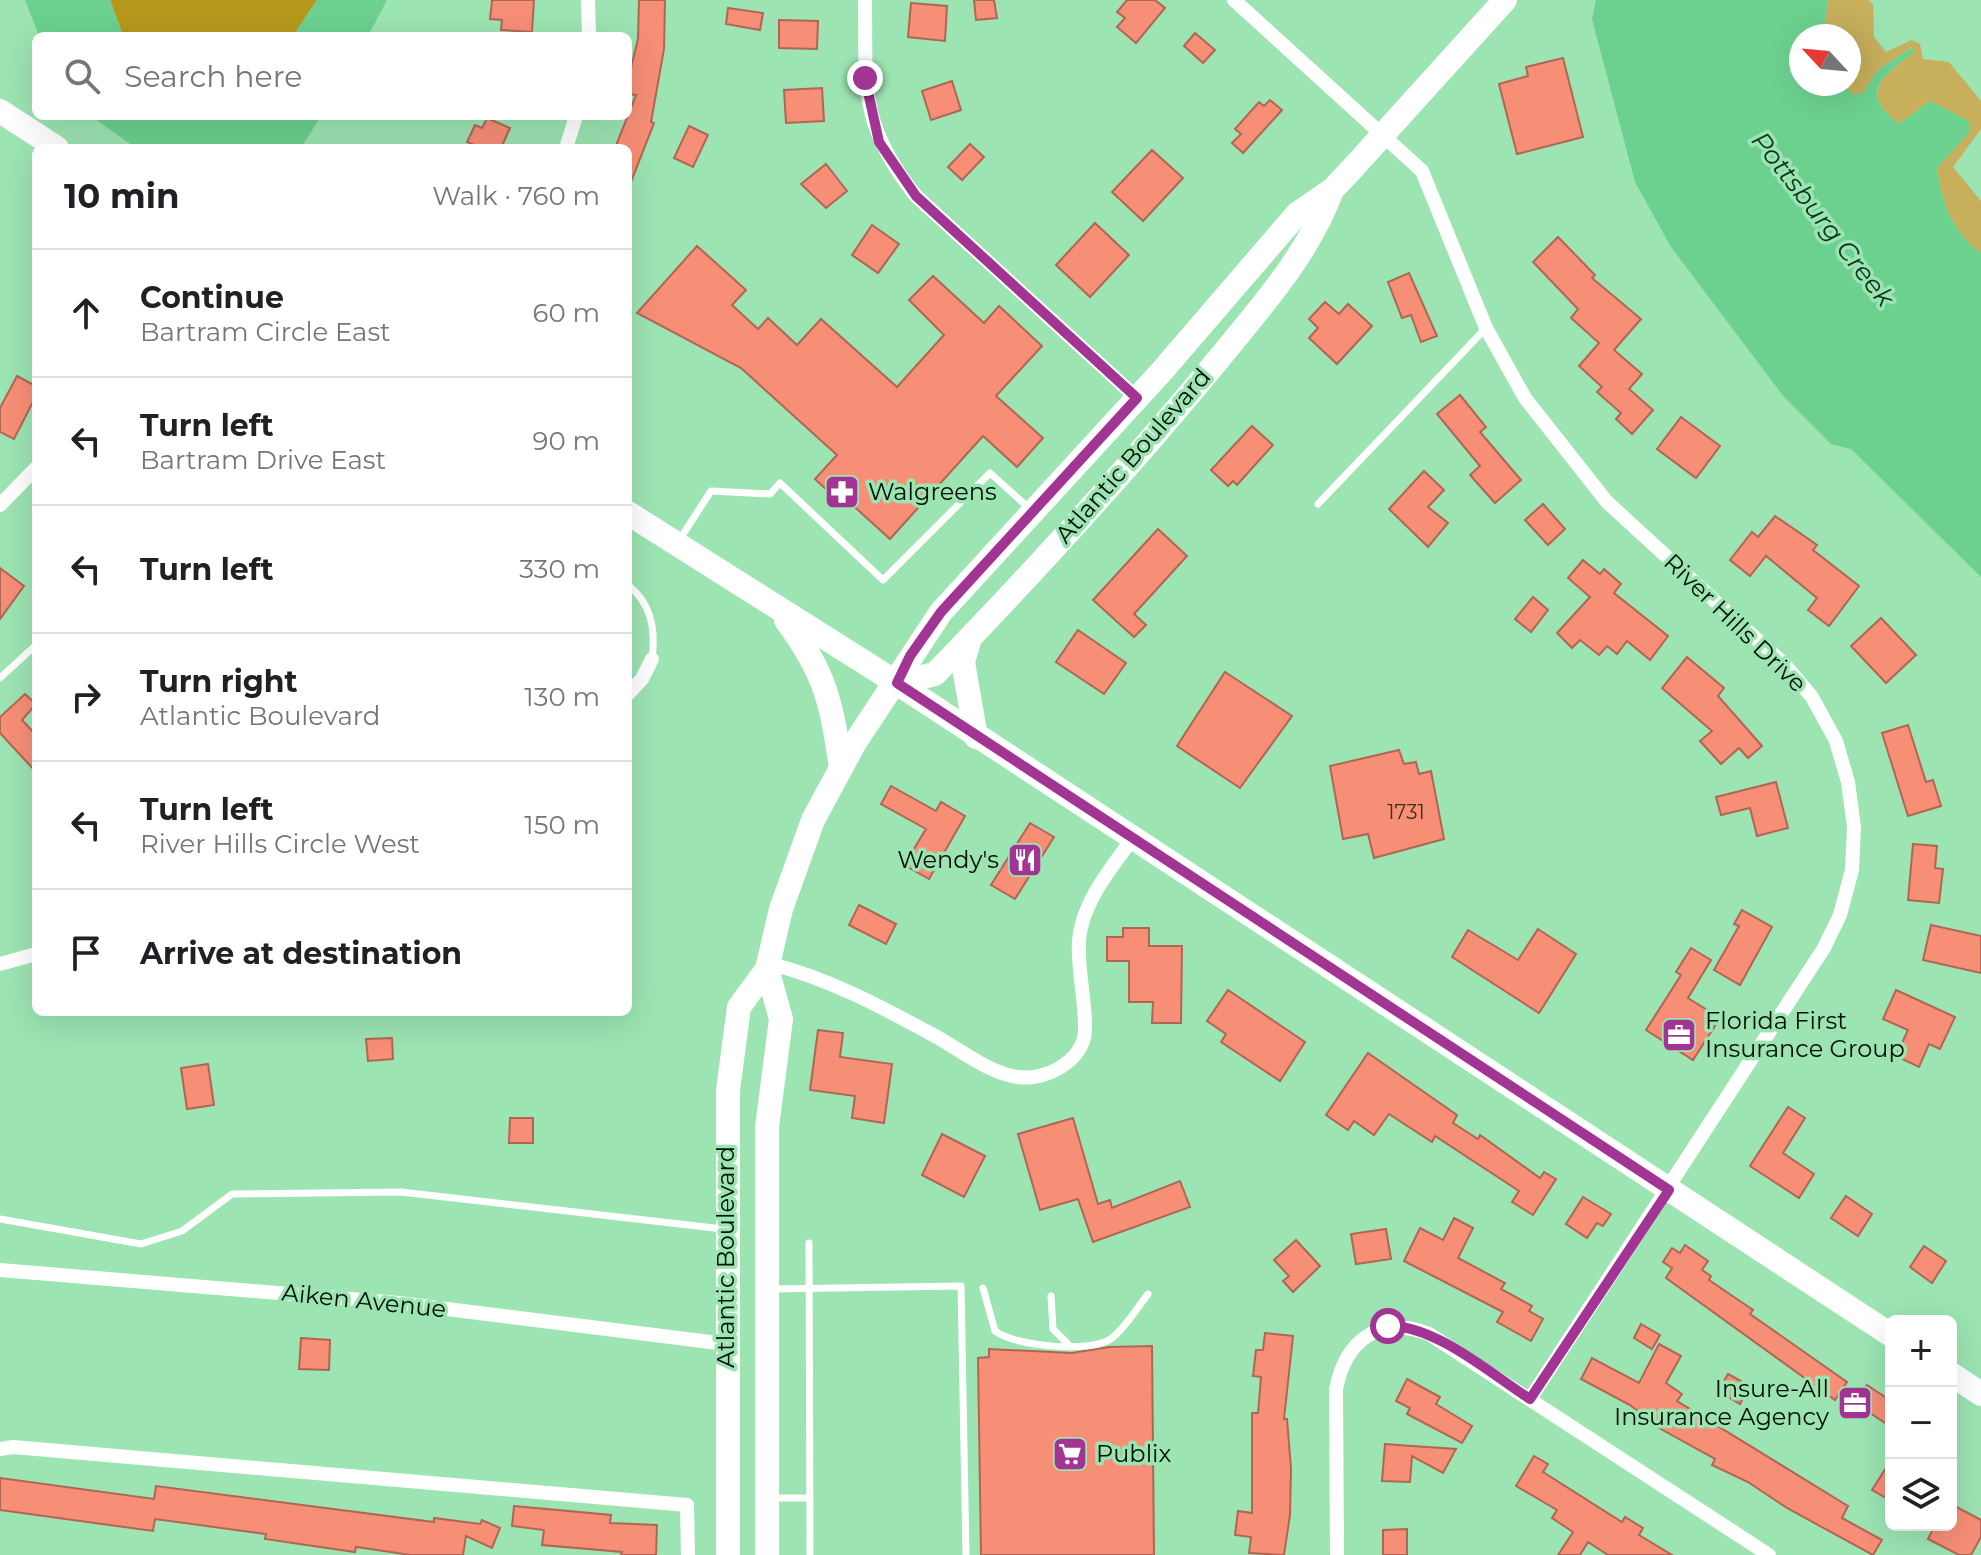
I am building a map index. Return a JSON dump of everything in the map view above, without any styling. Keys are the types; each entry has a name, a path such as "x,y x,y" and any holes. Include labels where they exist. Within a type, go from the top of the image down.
{"main road":[{"name":"Atlantic Boulevard","path":"728,1555 727,1102 739,1007 768,966 781,909 813,820 841,767 941,612 1137,398 1297,214 1332,190 1505,0"},
{"path":"0,111 51,144"},
{"name":"Atlantic Boulevard","path":"897,683 935,674 1139,456 1260,308 1319,226 1332,190"},
{"path":"632,516 897,683 1885,1331"},
{"path":"778,609 815,659 831,702 841,767"},
{"path":"970,638 963,662 964,682 976,737"},
{"name":"Atlantic Boulevard","path":"767,1555 767,1127 781,1019 768,966"},
{"path":"1957,1378 1981,1394"}],"street":[{"path":"588,0 589,32"},
{"path":"865,0 865,78 870,116 879,142 896,170 916,196 1137,398"},
{"name":"River Hills Drive","path":"1234,0 1422,171 1486,328 1525,398 1607,502 1785,665 1812,697 1836,741 1848,782 1854,827 1852,870 1840,915 1824,948 1530,1399"},
{"path":"567,144 575,120"},
{"path":"0,505 32,472"},
{"path":"632,690 642,679 652,659"},
{"path":"768,966 808,973 857,993 1001,1072 1031,1077 1062,1067 1081,1049 1085,1032 1079,943 1081,923 1099,886 1132,839"},
{"path":"0,964 32,955"},
{"name":"Aiken Avenue","path":"0,1270 399,1303 726,1344"},
{"path":"1337,1555 1336,1389 1340,1370 1349,1354 1370,1334 1388,1326 1407,1325 1429,1334 1769,1555"},
{"path":"0,1449 76,1452 687,1505 688,1555"}],"lane":[{"path":"1318,504 1486,328"},
{"path":"677,544 711,491 770,494 780,483 883,580 990,473 1034,512"},
{"path":"632,588 638,592 648,611 654,631 652,659"},
{"path":"0,678 32,649"},
{"path":"0,1219 141,1244 182,1231 232,1194 401,1192 726,1230"},
{"path":"809,1243 810,1555"},
{"path":"767,1289 961,1286 966,1555"},
{"path":"983,1288 995,1331 1006,1340 1021,1345 1099,1345 1110,1340 1148,1294"},
{"path":"1051,1296 1053,1329 1059,1339 1070,1345"},
{"path":"767,1498 810,1498"}],"shaded area":[{"path":"110,0 317,0 296,32 122,32"},
{"path":"1828,0 1868,0 1873,4 1874,37 1886,52 1912,40 1920,44 1923,59 1949,62 1981,101 1981,129 1953,167 1981,201 1981,253 1963,236 1950,216 1937,167 1968,133 1930,101 1899,124 1880,103 1879,86 1892,70 1913,53 1912,47 1878,70 1861,93 1861,24 1825,23"}],"water":[{"path":"25,0 110,0 122,32 37,32"},
{"path":"317,0 387,0 370,32 296,32"},
{"name":"Pottsburg Creek","path":"1596,0 1828,0 1825,24 1789,24 1789,96 1861,96 1878,70 1913,47 1913,53 1892,70 1879,86 1877,94 1887,113 1899,124 1930,101 1969,121 1969,133 1937,168 1950,216 1963,236 1981,253 1981,577 1851,449 1831,444 1784,397 1671,247 1635,182 1592,19"},
{"path":"97,120 318,120 302,144 130,144"}],"building":[{"path":"492,0 534,0 532,32 501,30 502,20 490,19"},
{"path":"639,0 665,0 664,49 651,122 654,123 632,179 632,144 617,144 626,120 632,120 636,95 632,94 632,64 638,39"},
{"path":"974,0 994,0 997,18 976,20"},
{"path":"1127,0 1155,0 1165,8 1136,43 1117,27 1125,18 1117,12"},
{"path":"911,3 947,6 945,41 908,37"},
{"path":"728,8 763,13 760,30 726,24"},
{"path":"779,20 818,21 817,49 779,48"},
{"path":"1195,33 1215,50 1203,63 1184,46"},
{"path":"1563,58 1583,137 1517,154 1499,84 1528,76 1526,67"},
{"path":"952,81 961,110 931,120 922,91"},
{"path":"822,88 824,121 786,123 784,90"},
{"path":"1270,100 1282,110 1243,153 1232,143 1241,134 1235,129 1259,102 1264,106"},
{"path":"486,120 492,120 510,128 503,144 467,142 475,125 482,128"},
{"path":"689,126 708,135 693,167 674,158"},
{"path":"970,144 984,157 962,180 948,167"},
{"path":"1152,150 1183,178 1143,221 1112,192"},
{"path":"826,164 847,191 826,208 801,184"},
{"path":"1095,223 1129,255 1090,297 1056,265"},
{"path":"872,225 899,244 878,273 852,255"},
{"path":"1558,237 1595,275 1592,278 1641,319 1614,350 1642,374 1629,389 1653,410 1632,434 1616,419 1621,413 1597,392 1602,387 1579,366 1599,343 1571,318 1578,309 1533,262"},
{"path":"697,246 746,290 732,305 758,329 768,318 797,345 821,319 897,387 944,335 909,300 933,276 984,323 999,306 1042,346 996,396 1043,438 1017,467 983,436 890,539 848,501 844,506 815,479 837,455 741,368 637,313"},
{"path":"1409,273 1437,336 1421,342 1411,315 1402,318 1388,282"},
{"path":"1325,302 1339,314 1348,304 1372,326 1337,364 1309,338 1318,328 1309,319"},
{"path":"17,376 32,384 32,404 14,439 0,432 0,408"},
{"path":"1460,395 1486,427 1480,432 1521,480 1495,503 1470,475 1480,466 1437,414"},
{"path":"1681,417 1720,446 1696,478 1657,449"},
{"path":"1252,426 1273,445 1237,485 1233,481 1228,486 1211,470"},
{"path":"1424,471 1444,490 1428,507 1448,523 1428,547 1389,509"},
{"path":"1543,504 1565,529 1548,545 1525,520"},
{"path":"1775,516 1817,545 1813,550 1859,586 1829,626 1808,610 1817,598 1766,556 1750,576 1730,560 1752,532 1758,537"},
{"path":"1158,529 1187,556 1134,614 1146,625 1134,637 1093,600"},
{"path":"1583,560 1600,574 1604,569 1621,584 1614,593 1668,636 1650,660 1627,641 1617,654 1607,646 1599,655 1580,640 1572,648 1557,633 1590,597 1568,578"},
{"path":"0,568 24,586 0,619"},
{"path":"1533,597 1548,610 1531,632 1515,619"},
{"path":"1881,618 1916,655 1886,683 1851,646"},
{"path":"1078,630 1126,663 1104,694 1056,662"},
{"path":"1687,657 1724,688 1718,696 1762,746 1748,758 1739,748 1721,764 1700,741 1712,731 1662,688"},
{"path":"1225,672 1292,716 1240,788 1177,746"},
{"path":"25,694 32,700 32,709 22,720 32,731 32,768 0,733 0,717"},
{"path":"1908,725 1926,782 1933,780 1941,806 1908,816 1882,733"},
{"path":"1399,750 1404,764 1416,762 1419,774 1431,771 1444,839 1374,858 1368,834 1343,839 1330,766"},
{"path":"1776,782 1788,828 1757,836 1750,808 1721,815 1716,797"},
{"path":"891,786 936,811 941,802 965,816 929,879 904,865 926,829 881,804"},
{"path":"1030,823 1054,837 1015,899 991,885"},
{"path":"1913,844 1937,846 1935,868 1943,869 1939,903 1908,900"},
{"path":"859,905 896,924 886,944 849,925"},
{"path":"1742,910 1772,927 1740,985 1714,970 1739,926 1734,924"},
{"path":"1931,925 1981,936 1981,973 1923,960"},
{"path":"1123,928 1149,928 1149,946 1182,946 1181,1023 1152,1023 1153,1002 1129,1002 1129,961 1107,961 1107,937 1123,937"},
{"path":"1538,929 1576,954 1539,1013 1452,957 1468,930 1518,960"},
{"path":"1691,948 1711,960 1688,998 1720,1018 1693,1060 1646,1030 1681,975 1676,972"},
{"path":"1228,990 1305,1042 1280,1081 1221,1042 1226,1034 1207,1021"},
{"path":"1896,990 1955,1017 1940,1049 1929,1044 1919,1067 1896,1056 1908,1030 1883,1019"},
{"path":"818,1030 843,1033 840,1057 892,1064 884,1123 852,1118 855,1096 810,1090"},
{"path":"392,1038 393,1059 368,1061 366,1039"},
{"path":"1368,1053 1457,1115 1453,1123 1478,1139 1480,1135 1540,1178 1544,1172 1556,1179 1533,1215 1512,1202 1519,1191 1435,1136 1432,1142 1389,1114 1374,1135 1354,1121 1348,1130 1326,1115"},
{"path":"208,1064 214,1105 187,1109 181,1068"},
{"path":"1788,1107 1805,1118 1783,1153 1814,1174 1799,1198 1750,1166"},
{"path":"510,1118 533,1118 533,1143 509,1143"},
{"path":"1073,1118 1098,1204 1110,1200 1112,1208 1180,1181 1190,1207 1093,1242 1078,1199 1040,1210 1018,1134"},
{"path":"942,1134 985,1156 964,1197 922,1175"},
{"path":"1846,1196 1872,1214 1858,1236 1831,1218"},
{"path":"1583,1197 1611,1214 1603,1226 1597,1223 1587,1238 1566,1224"},
{"path":"1454,1218 1473,1228 1458,1258 1505,1283 1501,1289 1532,1306 1529,1311 1543,1319 1531,1341 1497,1322 1503,1312 1404,1261 1420,1228 1443,1240"},
{"path":"1386,1229 1391,1259 1356,1264 1351,1234"},
{"path":"1296,1240 1320,1266 1293,1292 1283,1281 1289,1276 1274,1260"},
{"path":"1685,1245 1708,1261 1702,1270 1711,1276 1709,1280 1753,1310 1750,1314 1847,1382 1835,1400 1666,1278 1672,1268 1663,1262 1672,1248 1680,1253"},
{"path":"1924,1246 1946,1261 1932,1283 1910,1267"},
{"path":"1641,1324 1660,1335 1652,1349 1634,1338"},
{"path":"1265,1333 1293,1336 1284,1419 1287,1419 1291,1469 1290,1515 1284,1555 1249,1553 1251,1537 1235,1535 1238,1511 1252,1513 1252,1413 1258,1413 1261,1377 1253,1376 1256,1350 1263,1350"},
{"path":"301,1338 330,1340 329,1370 299,1369"},
{"path":"1659,1344 1681,1356 1666,1383 1682,1394 1677,1401 1848,1506 1842,1518 1882,1540 1873,1555 1787,1508 1748,1482 1712,1465 1715,1459 1659,1428 1630,1405 1581,1379 1592,1358 1639,1383"},
{"path":"1152,1346 1154,1555 981,1555 978,1358 989,1357 989,1349 1072,1353 1109,1347"},
{"path":"1728,1374 1750,1386 1740,1404 1718,1391"},
{"path":"1407,1379 1440,1397 1436,1404 1472,1426 1462,1443 1407,1414 1410,1408 1396,1401"},
{"path":"1867,1385 1885,1397 1885,1423 1855,1403"},
{"path":"1385,1444 1456,1449 1443,1473 1412,1456 1410,1482 1382,1481"},
{"path":"1534,1456 1548,1464 1543,1472 1622,1522 1625,1517 1643,1528 1639,1535 1672,1555 1608,1555 1588,1542 1580,1555 1558,1555 1573,1532 1552,1518 1557,1510 1516,1486"},
{"path":"1885,1469 1885,1497 1872,1490"},
{"path":"0,1478 154,1499 156,1486 434,1522 434,1518 480,1524 482,1520 500,1528 492,1548 466,1536 463,1555 411,1555 356,1547 355,1552 265,1539 266,1534 155,1519 153,1531 0,1510"},
{"path":"514,1506 611,1515 610,1523 657,1525 656,1555 621,1555 622,1552 542,1545 544,1530 512,1526"},
{"path":"1957,1507 1981,1520 1981,1537 1971,1555 1959,1555 1928,1539 1932,1531 1957,1531"},
{"path":"1407,1529 1407,1555 1383,1555 1383,1530"}],"place":[{"name":"Walgreens","path":"842,492"},
{"name":"Wendy's","path":"1025,860"},
{"name":"Florida First Insurance Group","path":"1679,1035"},
{"name":"Insure-All Insurance Agency","path":"1855,1403"},
{"name":"Publix","path":"1070,1454"}],"route":[{"path":"865,78 870,116 879,142 916,196 1137,398 941,612 910,656 897,683 1669,1190 1530,1399 1429,1334 1407,1325 1388,1326"}]}
